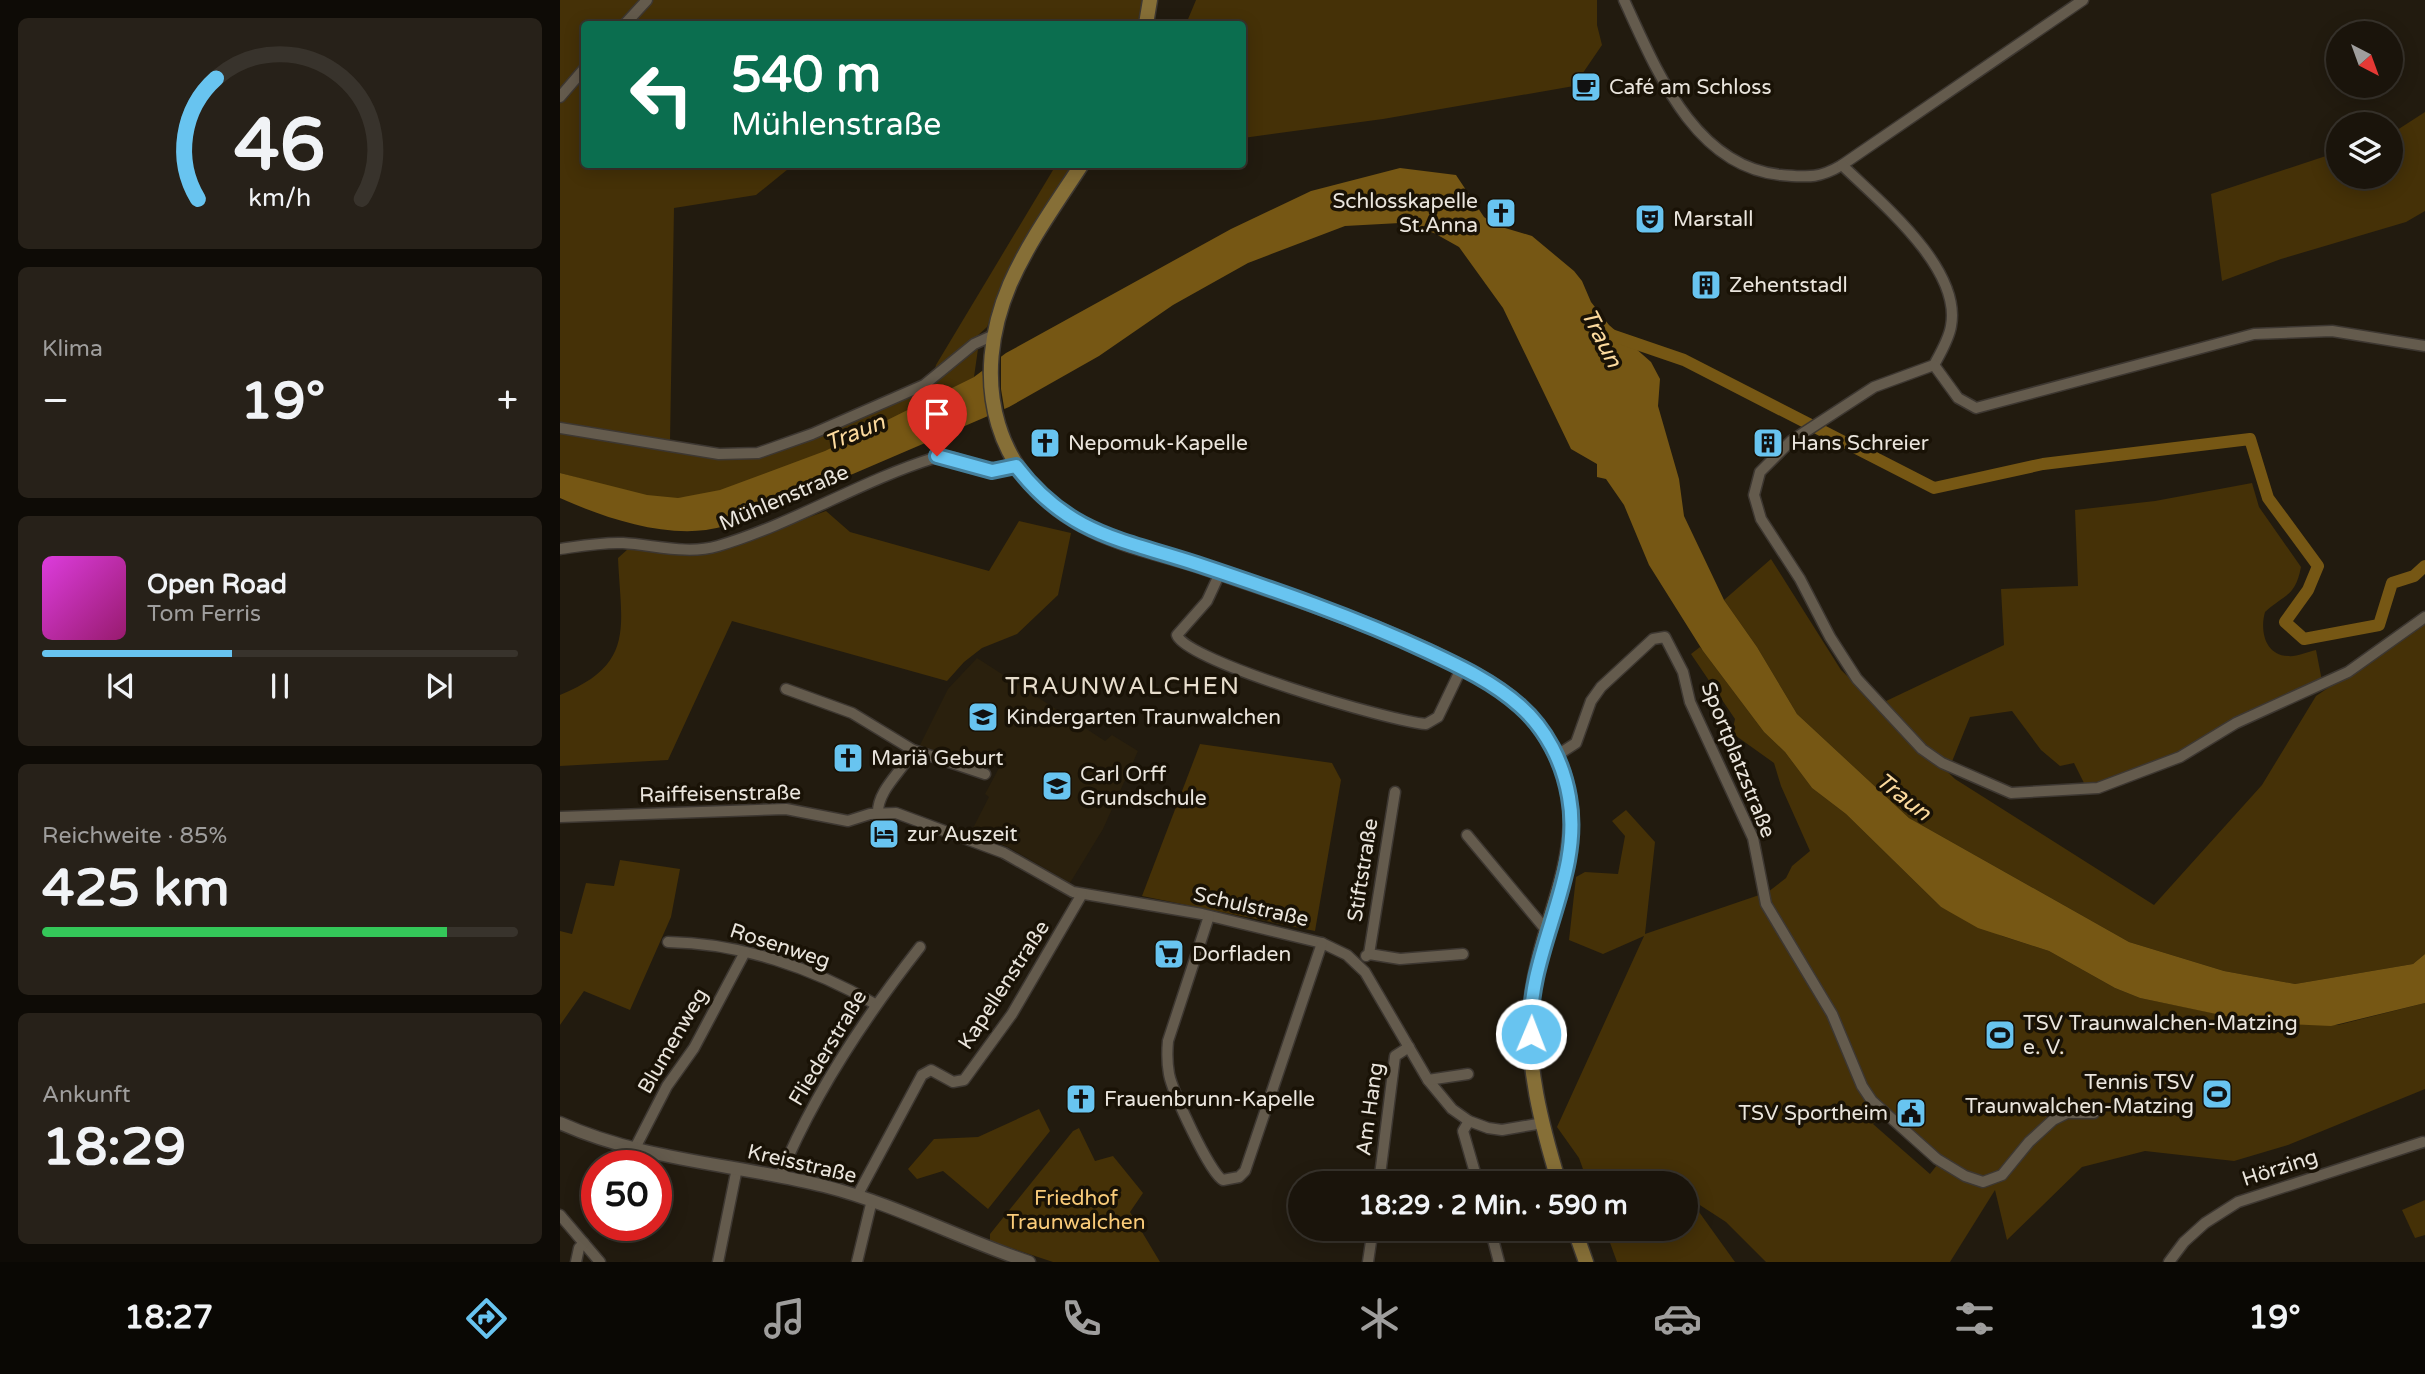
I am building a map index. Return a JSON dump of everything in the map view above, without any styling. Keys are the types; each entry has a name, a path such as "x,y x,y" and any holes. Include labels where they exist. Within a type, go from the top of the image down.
{"main road":[{"path":"1146,21 1150,0"},
{"path":"1079,168 1022,259 994,335 991,354 992,400 1003,440 1016,466 1047,501 1092,531 1348,618 1462,667 1504,693 1521,707 1542,731 1556,756 1570,799 1571,836 1562,886 1536,969 1530,1019 1535,1076 1543,1123 1556,1171"},
{"path":"1579,1241 1586,1262"}],"street":[{"path":"628,21 647,0"},
{"path":"1624,0 1662,78 1705,138 1727,159 1751,169 1809,177 1823,176 1842,165 2083,0"},
{"path":"560,97 581,72"},
{"path":"1842,165 1931,255 1947,287 1952,324 1934,365 1874,387 1806,430 1760,472 1754,495 1761,519 1800,579 1830,638 1850,669 1901,728 1942,763 2011,793 2098,788 2180,757 2236,723 2348,672 2425,617"},
{"path":"1934,365 1958,398 1976,408 2254,334 2332,331 2425,346"},
{"path":"560,428 719,454 758,453 812,434 924,385 974,344 994,335"},
{"name":"Mühlenstraße","path":"560,549 623,543 680,550 717,547 822,507 857,488 937,456 992,471 1016,466"},
{"path":"1220,573 1208,601 1177,635 1185,647 1231,668 1374,713 1418,723 1433,721 1438,717 1462,667"},
{"name":"Sportplatzstraße","path":"1556,756 1576,743 1591,701 1601,687 1653,639 1665,637 1683,672 1690,702 1753,838 1766,904 1832,1014 1862,1086 1872,1101 1937,1159 1965,1176 1983,1182 2002,1175 2029,1142 2053,1120 2067,1113 2094,1113"},
{"path":"786,689 852,713 913,750 985,774"},
{"path":"878,812 880,798 906,765 913,750"},
{"name":"Stiftstraße","path":"1369,954 1395,792"},
{"name":"Raiffeisenstraße","path":"560,817 786,809 848,821 878,812"},
{"name":"Schulstraße","path":"878,812 904,816 987,846 1065,888 1082,894 1209,916 1322,943 1340,950 1357,963 1428,1080 1452,1109 1469,1121 1503,1130 1543,1123"},
{"path":"1467,835 1547,931"},
{"name":"Kapellenstraße","path":"857,1196 922,1074 931,1070 953,1082 964,1080 1012,1014 1082,894"},
{"path":"1209,916 1168,1041 1167,1056 1169,1076 1205,1156 1214,1174 1223,1180 1234,1180 1245,1171 1322,943"},
{"name":"Rosenweg","path":"668,942 701,944 745,952 831,982 875,1004"},
{"name":"Fliederstraße","path":"780,1176 818,1098 875,1004 920,947"},
{"name":"Blumenweg","path":"634,1150 667,1086 694,1048 745,952"},
{"path":"1357,963 1369,954 1400,959 1463,954"},
{"name":"Am Hang","path":"1381,1171 1395,1056 1409,1047"},
{"path":"1428,1080 1468,1074"},
{"path":"1469,1121 1463,1131 1475,1171"},
{"name":"Kreisstraße","path":"560,1123 634,1150"},
{"name":"Hörzing","path":"2169,1262 2205,1223 2238,1202 2423,1142"},
{"name":"Kreisstraße","path":"672,1157 780,1176 872,1200 1029,1262"},
{"path":"718,1262 737,1168"},
{"path":"857,1262 872,1200"},
{"path":"560,1214 600,1262"},
{"path":"1368,1262 1371,1241"},
{"path":"1493,1241 1499,1262"},
{"path":"576,1262 579,1248 584,1243"}],"shaded area":[{"name":"Carl Orff Grundschule","path":"977,658 1105,741 1112,735 1138,751 1103,829 1070,883 1010,848 979,835 979,831 973,828 989,797 985,794 1000,766 919,747 948,689"}],"green space":[{"path":"560,0 643,0 624,21 581,21 581,68 560,93"},
{"path":"650,0 1144,0 1140,21 631,21"},
{"path":"1196,0 1597,0 1597,25 1602,45 1574,86 1383,119 1246,138 1246,21 1187,21"},
{"path":"581,76 581,168 789,168 756,195 674,208 670,442 560,424 560,100"},
{"path":"2425,112 2425,211 2406,222 2281,259 2222,281 2211,194 2326,156 2326,189 2403,189 2403,126"},
{"path":"1054,168 1073,168 1033,226 987,327 933,376 936,365"},
{"path":"978,349 974,377 830,450 791,467 715,492 679,498 650,497 560,473 560,431 737,458 903,398 936,382"},
{"path":"2252,483 2259,507 2301,567 2296,584 2289,594 2265,612 2263,626 2266,640 2280,655 2294,656 2316,650 2322,681 2277,698 2178,754 2132,773 2085,785 2074,763 2060,766 2041,750 2012,711 1970,717 1951,764 1937,757 1884,702 2004,645 2001,589 2078,586 2075,510 2155,501"},
{"path":"826,511 850,532 989,571 1019,521 1071,533 1058,595 1017,634 982,648 964,662 947,681 732,621 668,760 560,766 560,695 602,670 613,656 619,641 621,604 618,558 628,549 686,554 717,551"},
{"path":"1771,559 1841,670 1955,779 2154,905 2262,785 2316,696 2425,623 2425,954 2413,964 2295,984 2224,971 2129,942 1909,818 1797,714 1757,647 1724,600"},
{"path":"1700,647 1764,732 1785,752 1812,788 1846,814 1941,907 2002,936 2049,951 2115,988 2140,998 2262,1023 2338,1025 2425,1003 2425,1089 2288,1145 2234,1161 2145,1151 2082,1167 2007,1240 1995,1190 1950,1262 1766,1262 1726,1222 1698,1204 1698,1171 1584,1171 1579,1158 1557,1127 1644,936 1603,954 1569,940 1576,877 1585,872 1618,874 1625,836 1612,821 1626,810 1655,842 1645,934 1768,892 1786,878 1792,866 1810,851 1781,786 1774,763 1732,733 1735,719 1691,654","holes":["1881,1115 1937,1165 1930,1174 1873,1124"]},
{"path":"1200,744 1332,763 1341,780 1315,931 1142,896"},
{"path":"620,860 680,869 671,917 630,1010 584,991 560,1025 560,931 572,934 586,883 614,886"},
{"path":"1039,1109 1050,1131 988,1209 943,1171 917,1179 908,1169 934,1139 978,1137"},
{"name":"Friedhof Traunwalchen","path":"1079,1128 1095,1161 1113,1156 1143,1193 1130,1212 1160,1262 1053,1262 990,1241 990,1234 1073,1131"},
{"path":"2425,1200 2425,1235 2415,1238 2402,1210"},
{"path":"1698,1211 1735,1262 1617,1262 1609,1241 1698,1241"}],"water":[{"name":"Traun","path":"1400,168 1456,175 1484,217 1495,225 1532,236 1574,271 1582,281 1591,302 1609,325 1651,362 1660,379 1658,406 1679,479 1684,516 1724,600 1757,647 1797,714 1909,818 2129,942 2224,971 2295,984 2413,964 2425,954 2425,1003 2331,1026 2262,1023 2240,1019 2140,998 2115,988 2049,951 1978,928 1941,907 1846,814 1812,788 1785,752 1764,732 1703,651 1649,565 1624,505 1606,479 1597,477 1597,464 1571,449 1503,308 1459,247 1434,233 1400,223 1345,226 1248,263 1173,305 1099,356 1009,407 748,519 706,530 650,528 594,512 560,498 560,473 647,495 678,498 720,490 825,451 974,377 1006,353 1231,229 1311,191"}],"pier":[{"path":"999,354 1005,413 988,421 982,367"}],"waterway":[{"name":"Traun","path":"1611,335 1684,360 1934,488 2043,464 2250,439 2268,498 2318,566 2308,590 2285,622 2304,639 2379,625 2392,583 2414,576 2425,566"}],"place":[{"name":"Café am Schloss","path":"1586,87"},
{"name":"Schlosskapelle St.Anna","path":"1501,213"},
{"name":"Marstall","path":"1650,219"},
{"name":"Zehentstadl","path":"1706,285"},
{"name":"Nepomuk-Kapelle","path":"1045,443"},
{"name":"Hans Schreier","path":"1768,443"},
{"name":"Kindergarten Traunwalchen","path":"983,717"},
{"name":"Mariä Geburt","path":"848,758"},
{"name":"Carl Orff Grundschule","path":"1057,786"},
{"name":"zur Auszeit","path":"884,834"},
{"name":"Dorfladen","path":"1169,954"},
{"name":"TSV Traunwalchen-Matzing e. V.","path":"2000,1035"},
{"name":"Tennis TSV Traunwalchen-Matzing","path":"2217,1094"},
{"name":"Frauenbrunn-Kapelle","path":"1081,1099"},
{"name":"TSV Sportheim","path":"1911,1113"}],"district":[{"name":"TRAUNWALCHEN","path":"1123,686"}],"route":[{"path":"937,456 992,471 1016,466 1047,501 1092,531 1197,564 1407,641 1480,677 1521,707 1542,731 1556,756 1567,785 1572,822 1567,863 1536,969 1531,1002 1531,1034"}]}
